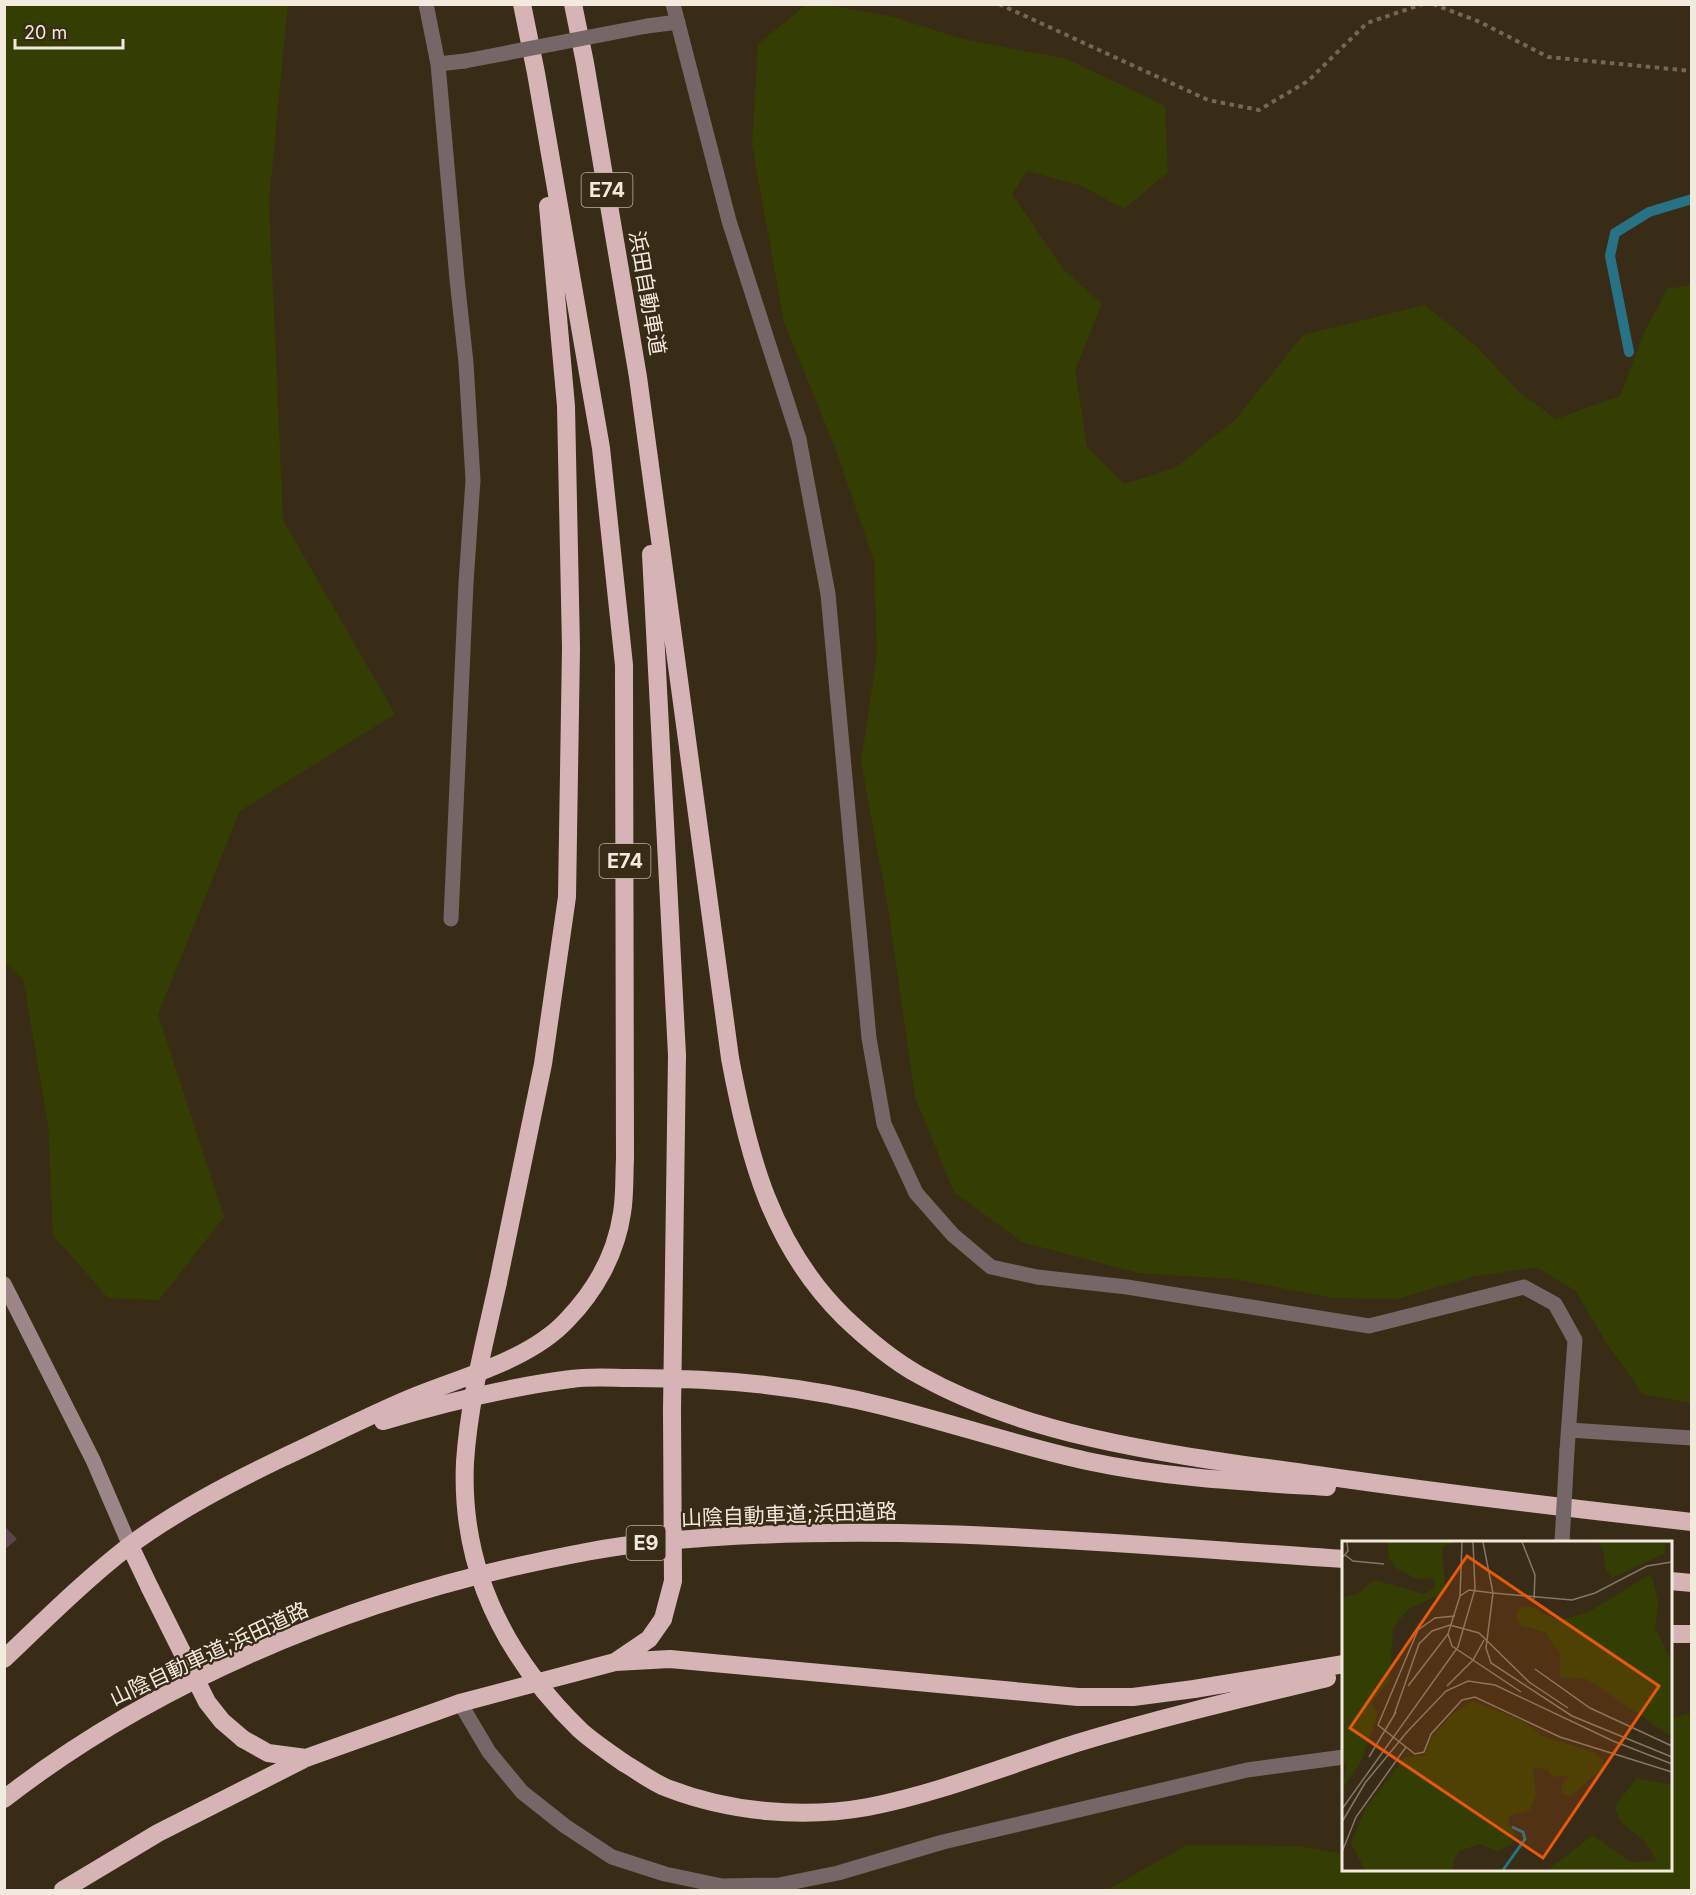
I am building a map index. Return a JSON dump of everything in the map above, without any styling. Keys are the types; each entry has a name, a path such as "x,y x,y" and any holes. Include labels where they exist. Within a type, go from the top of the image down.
{"highway":[{"name":"E74","path":"280,1459 405,1400 521,1354 556,1331 581,1305 607,1266 616,1244 622,1212 626,1046 624,665 601,448 522,4"},
{"name":"浜田自動車道","path":"573,4 638,377"},
{"path":"536,73 566,406 571,648 567,897 543,1064 476,1380 465,1463 467,1512 473,1557 489,1604 513,1650 545,1694 582,1731 624,1763 666,1787 715,1803 765,1811 812,1812 866,1807 918,1795 1090,1740 1217,1705 1342,1674"},
{"path":"615,1662 649,1639 663,1619 673,1581 672,1378 677,1055 656,616 638,377"},
{"path":"638,377 730,1058 740,1113 752,1161 769,1207 790,1247 814,1284 844,1317 879,1347 916,1373 956,1394 1008,1414 1073,1432 1144,1448 1466,1497 1692,1522"},
{"path":"4,1659 130,1546 182,1511 280,1459 378,1422 430,1407 573,1379 672,1378 811,1392 875,1404 1088,1461 1156,1472 1238,1481 1466,1497"},
{"name":"山陰自動車道;浜田道路","path":"4,1799 30,1779 108,1728 187,1685 274,1644 364,1609 460,1579 557,1557 655,1542 767,1535 887,1532 1015,1537 1342,1559"},
{"path":"130,1546 207,1702 222,1721 243,1739 268,1753 306,1758"},
{"path":"1672,1581 1692,1583"},
{"path":"1672,1634 1692,1634"},
{"path":"63,1890 158,1833 306,1758 460,1703 615,1662 670,1659 1078,1697 1143,1695 1342,1664"}],"street":[{"path":"426,4 438,64 466,363 473,480 466,583 451,919"},
{"path":"673,4 729,221 799,439 828,594 869,1038 884,1124 915,1193 953,1235 991,1267 1037,1277 1127,1287 1369,1326 1524,1287 1555,1304 1575,1340 1562,1541"},
{"path":"438,64 678,22"},
{"path":"4,1284 93,1460 130,1546"},
{"path":"1569,1430 1692,1438"},
{"path":"460,1703 489,1752 522,1792 565,1826 612,1857 665,1874 723,1886 779,1885 838,1873 943,1842 1247,1770 1342,1757"}],"path":[{"path":"999,4 1208,100 1259,110 1308,81 1367,24 1423,4"},
{"path":"1433,4 1480,22 1548,57 1692,71"}],"green space":[{"path":"4,5 288,5 269,200 283,520 395,714 240,811 158,1014 224,1217 159,1300 108,1298 53,1235 48,1124 23,979 5,963"},
{"path":"806,5 827,5 894,17 962,39 1067,59 1165,106 1168,172 1124,209 1080,185 1027,171 1012,194 1063,269 1102,304 1075,370 1087,447 1124,484 1175,468 1235,420 1303,335 1425,305 1477,347 1519,392 1556,419 1620,396 1643,335 1667,289 1691,285 1691,1403 1643,1394 1604,1339 1576,1291 1536,1267 1472,1277 1397,1299 1334,1298 1233,1279 1138,1273 1022,1242 954,1192 915,1097 888,908 861,762 877,655 874,561 836,450 784,322 752,145 758,44"},
{"path":"1691,1713 1691,1890 1107,1890 1187,1845 1298,1846 1342,1854 1342,1871 1672,1871 1672,1718"}],"building":[{"path":"4,1526 17,1539 4,1550"}],"waterway":[{"path":"1629,352 1610,256 1615,233 1649,212 1692,199"}]}
